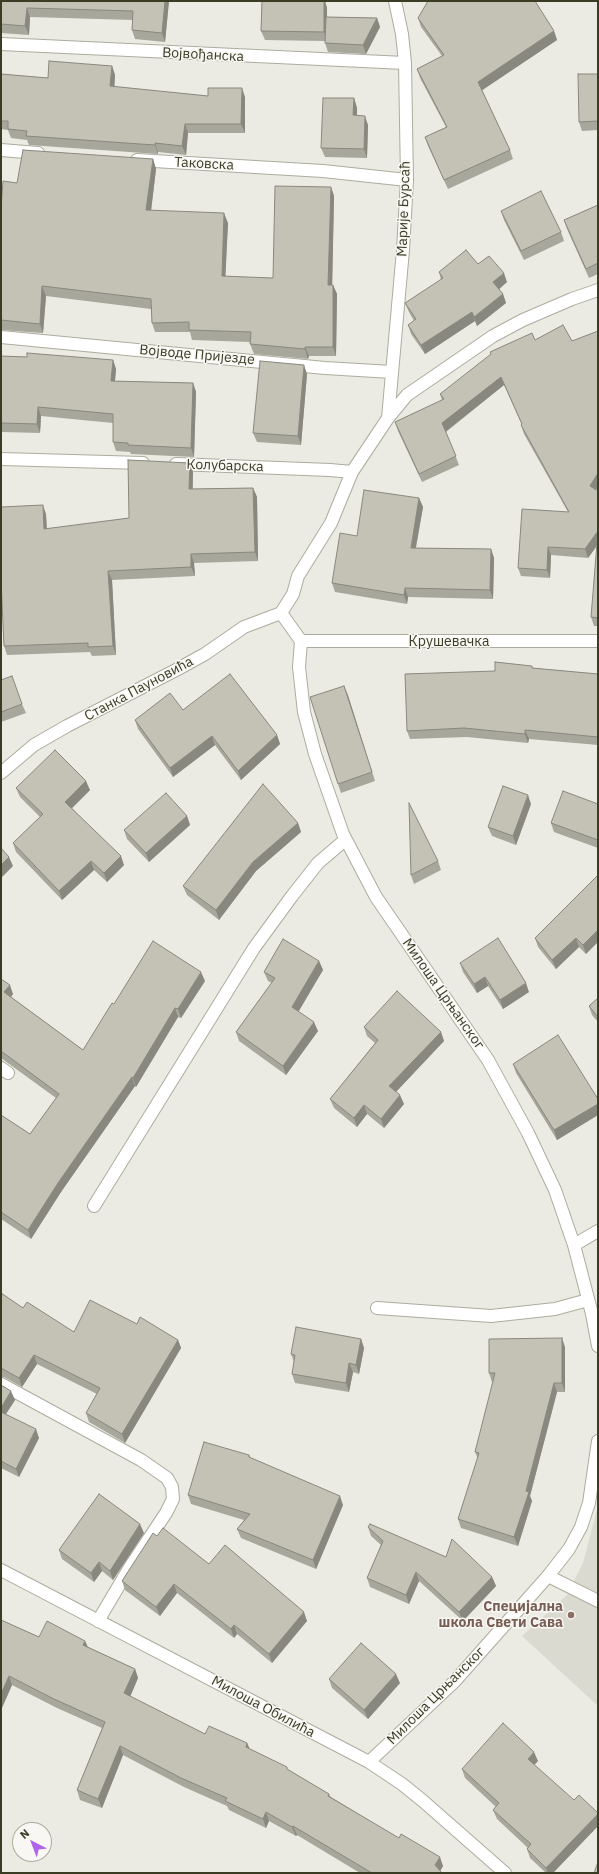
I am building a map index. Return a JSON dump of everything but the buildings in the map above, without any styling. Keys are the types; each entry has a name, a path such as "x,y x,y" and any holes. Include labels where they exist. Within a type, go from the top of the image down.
{"street":[{"name":"Марије Бурсаћ","path":"388,418 403,250 406,180 405,64 402,34 394,1"},
{"name":"Војвођанска","path":"1,44 405,64"},
{"path":"1,150 52,154"},
{"name":"Таковска","path":"127,159 188,164 323,171 406,180"},
{"path":"301,642 281,613 293,594 298,576 331,523 352,472 388,418 408,395 493,336 523,320 572,299 598,290"},
{"name":"Војводе Пријезде","path":"1,337 325,368 392,372"},
{"name":"Колубарска","path":"1,459 352,472"},
{"name":"Станка Пауновића","path":"1,773 6,764 34,745 205,654 244,627 281,613"},
{"name":"Крушевачка","path":"301,642 429,643 598,641"},
{"name":"Милоша Црњанског","path":"301,642 299,666 304,712 315,754 346,840 376,897 488,1060 502,1084 552,1185 574,1245 598,1346"},
{"path":"94,1206 254,948 318,863 346,840"},
{"path":"574,1245 598,1231"},
{"path":"377,1308 491,1316 555,1309 588,1300"},
{"path":"1,1384 141,1460 167,1478 172,1487 173,1499 166,1513 130,1567 98,1621"},
{"name":"Милоша Црњанског","path":"369,1762 454,1682 548,1576 569,1549 582,1527 588,1503 598,1441"},
{"name":"Милоша Обилића","path":"1,1570 369,1762 412,1793 505,1873"},
{"path":"548,1576 598,1601"}],"shaded area":[{"name":"Специјална школа Свети Сава","path":"598,1505 598,1706 522,1636 567,1595 583,1563"}],"place":[{"name":"Специјална школа Свети Сава","path":"571,1615"}]}
